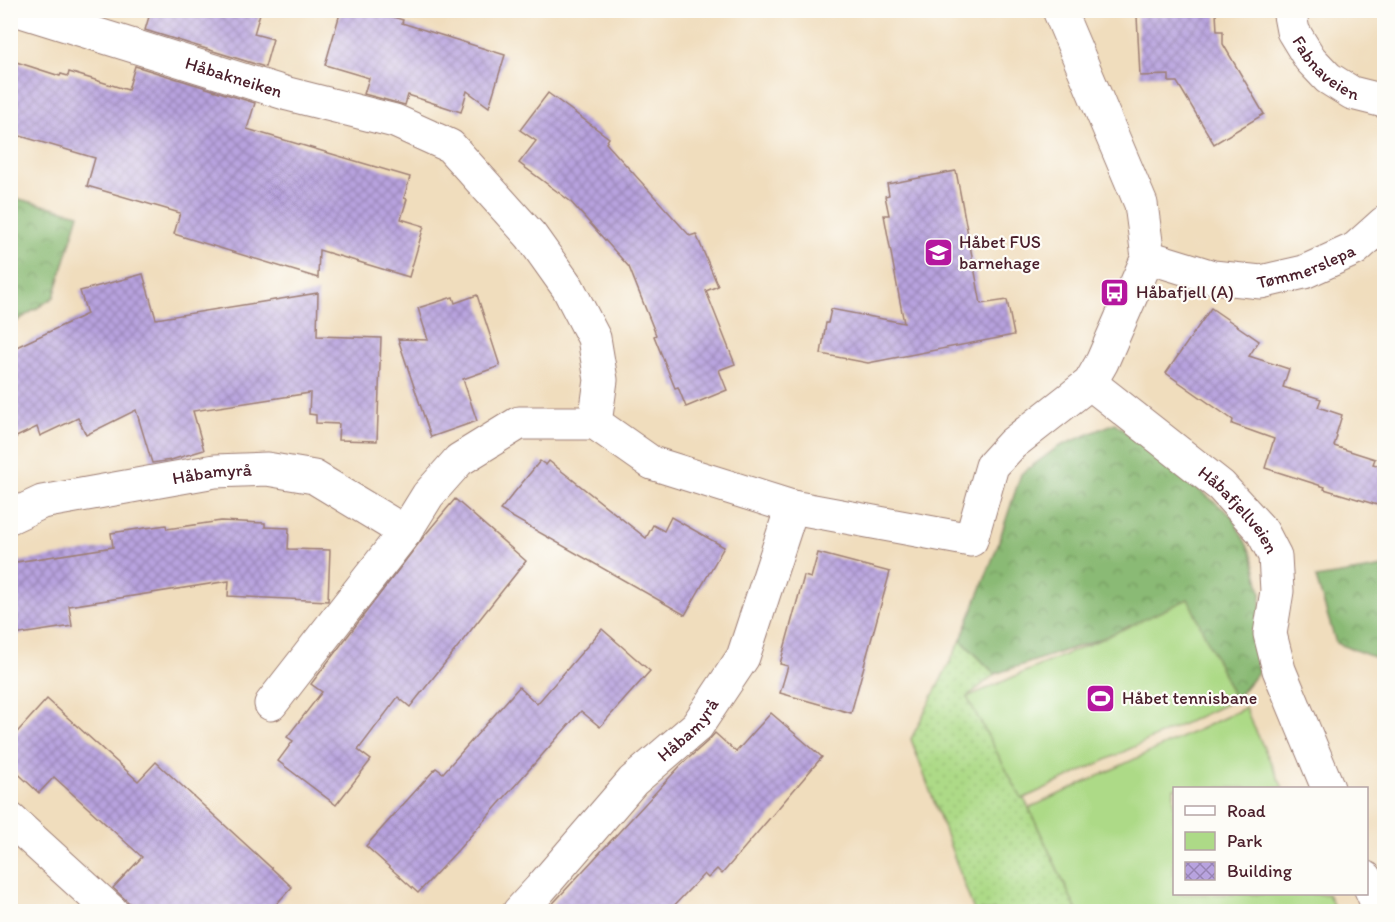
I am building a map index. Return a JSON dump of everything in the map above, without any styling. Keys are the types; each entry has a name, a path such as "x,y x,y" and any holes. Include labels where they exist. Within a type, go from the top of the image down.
{"street":[{"name":"Håbakneiken","path":"18,10 288,94 395,121 450,146 531,236 567,288 594,338 601,380 595,423"},
{"path":"270,704 405,532 428,495 459,460 519,423 595,423 652,463 792,507 971,540 992,466 1012,444 1090,383 1102,362 1148,257 1141,204 1059,10"},
{"name":"Fabnaveien","path":"1289,10 1293,31 1311,59 1328,78 1352,93 1384,101"},
{"name":"Tømmerslepa","path":"1148,257 1213,277 1261,282 1304,272 1355,249 1384,223"},
{"name":"Håbafjellveien","path":"1090,383 1221,486 1262,531 1275,556 1277,591 1270,634 1279,670 1327,787"},
{"name":"Håbamyrå","path":"10,518 42,502 215,471 267,469 314,477 405,532"},
{"name":"Håbamyrå","path":"519,912 633,781 697,726 743,657 792,507"},
{"path":"10,819 112,912"},
{"path":"1368,883 1381,912"}],"green space":[{"path":"11,197 79,214 54,297 11,325"},
{"path":"1115,423 1232,516 1253,557 1261,593 1259,671 1235,700 1188,600 1106,637 995,674 961,640 996,550 1021,474 1058,447"},
{"path":"1384,567 1384,661 1336,643 1316,578"},
{"name":"Håbet tennisbane","path":"1188,599 1235,700 1022,799 967,697"},
{"path":"961,640 995,674 967,697 1029,808 1077,911 974,911 911,739"},
{"path":"1245,708 1283,787 1173,787 1173,895 1328,895 1336,911 1077,911 1029,808"}],"building":[{"path":"151,10 261,10 254,34 273,39 265,67 145,30"},
{"path":"341,10 370,10 403,20 402,23 505,55 489,107 467,91 461,112 408,95 405,105 364,94 369,78 325,65"},
{"path":"1216,13 1217,31 1223,31 1223,44 1264,114 1214,144 1177,82 1169,82 1169,75 1140,76 1137,16"},
{"path":"10,60 60,76 61,74 68,76 69,72 128,90 135,66 255,103 247,129 410,177 401,219 424,226 409,277 319,250 318,278 174,234 180,213 87,186 95,158 10,133"},
{"path":"548,93 609,138 606,143 690,236 696,234 718,286 706,291 735,364 719,370 727,390 686,407 678,387 675,388 629,267 570,201 519,163 536,141 520,130"},
{"path":"956,171 981,304 1007,300 1014,335 868,363 821,354 826,323 828,323 831,309 904,323 884,215 889,215 885,196 889,195 887,184"},
{"path":"143,274 156,319 318,293 317,336 381,338 377,441 338,440 339,424 316,423 316,415 309,414 310,393 193,411 204,450 152,463 136,410 86,435 78,418 40,436 37,427 10,440 10,350 87,314 80,291"},
{"path":"477,295 500,366 463,379 477,421 431,437 398,339 428,340 418,308 453,297 455,303"},
{"path":"1211,308 1259,341 1249,356 1289,369 1283,387 1321,399 1318,407 1342,415 1334,446 1375,459 1373,464 1384,467 1384,507 1265,468 1274,439 1232,424 1233,420 1166,373"},
{"path":"540,461 546,465 549,461 646,538 653,525 664,531 671,517 724,547 685,615 500,510"},
{"path":"455,499 526,561 410,707 398,697 358,750 371,760 336,805 278,761 293,741 287,737 322,692 311,684"},
{"path":"221,521 265,523 265,527 289,528 288,549 330,550 328,601 228,596 229,581 69,606 72,626 14,635 10,611 10,563 113,547 111,533 166,525 167,529"},
{"path":"818,553 890,572 851,713 780,693 788,666 780,664 804,576 811,578"},
{"path":"602,629 650,671 600,727 581,711 418,893 366,846 436,768 443,773 519,687 537,704"},
{"path":"47,699 138,781 156,762 292,887 269,912 139,912 113,888 142,857 54,777 39,793 10,766 10,740"},
{"path":"771,713 822,757 722,874 717,869 708,878 704,874 668,912 545,912 681,765 715,733 736,752"}],"place":[{"name":"Håbet FUS barnehage","path":"938,252"},
{"name":"Håbafjell (A)","path":"1115,292"},
{"name":"Håbet tennisbane","path":"1101,698"}]}
